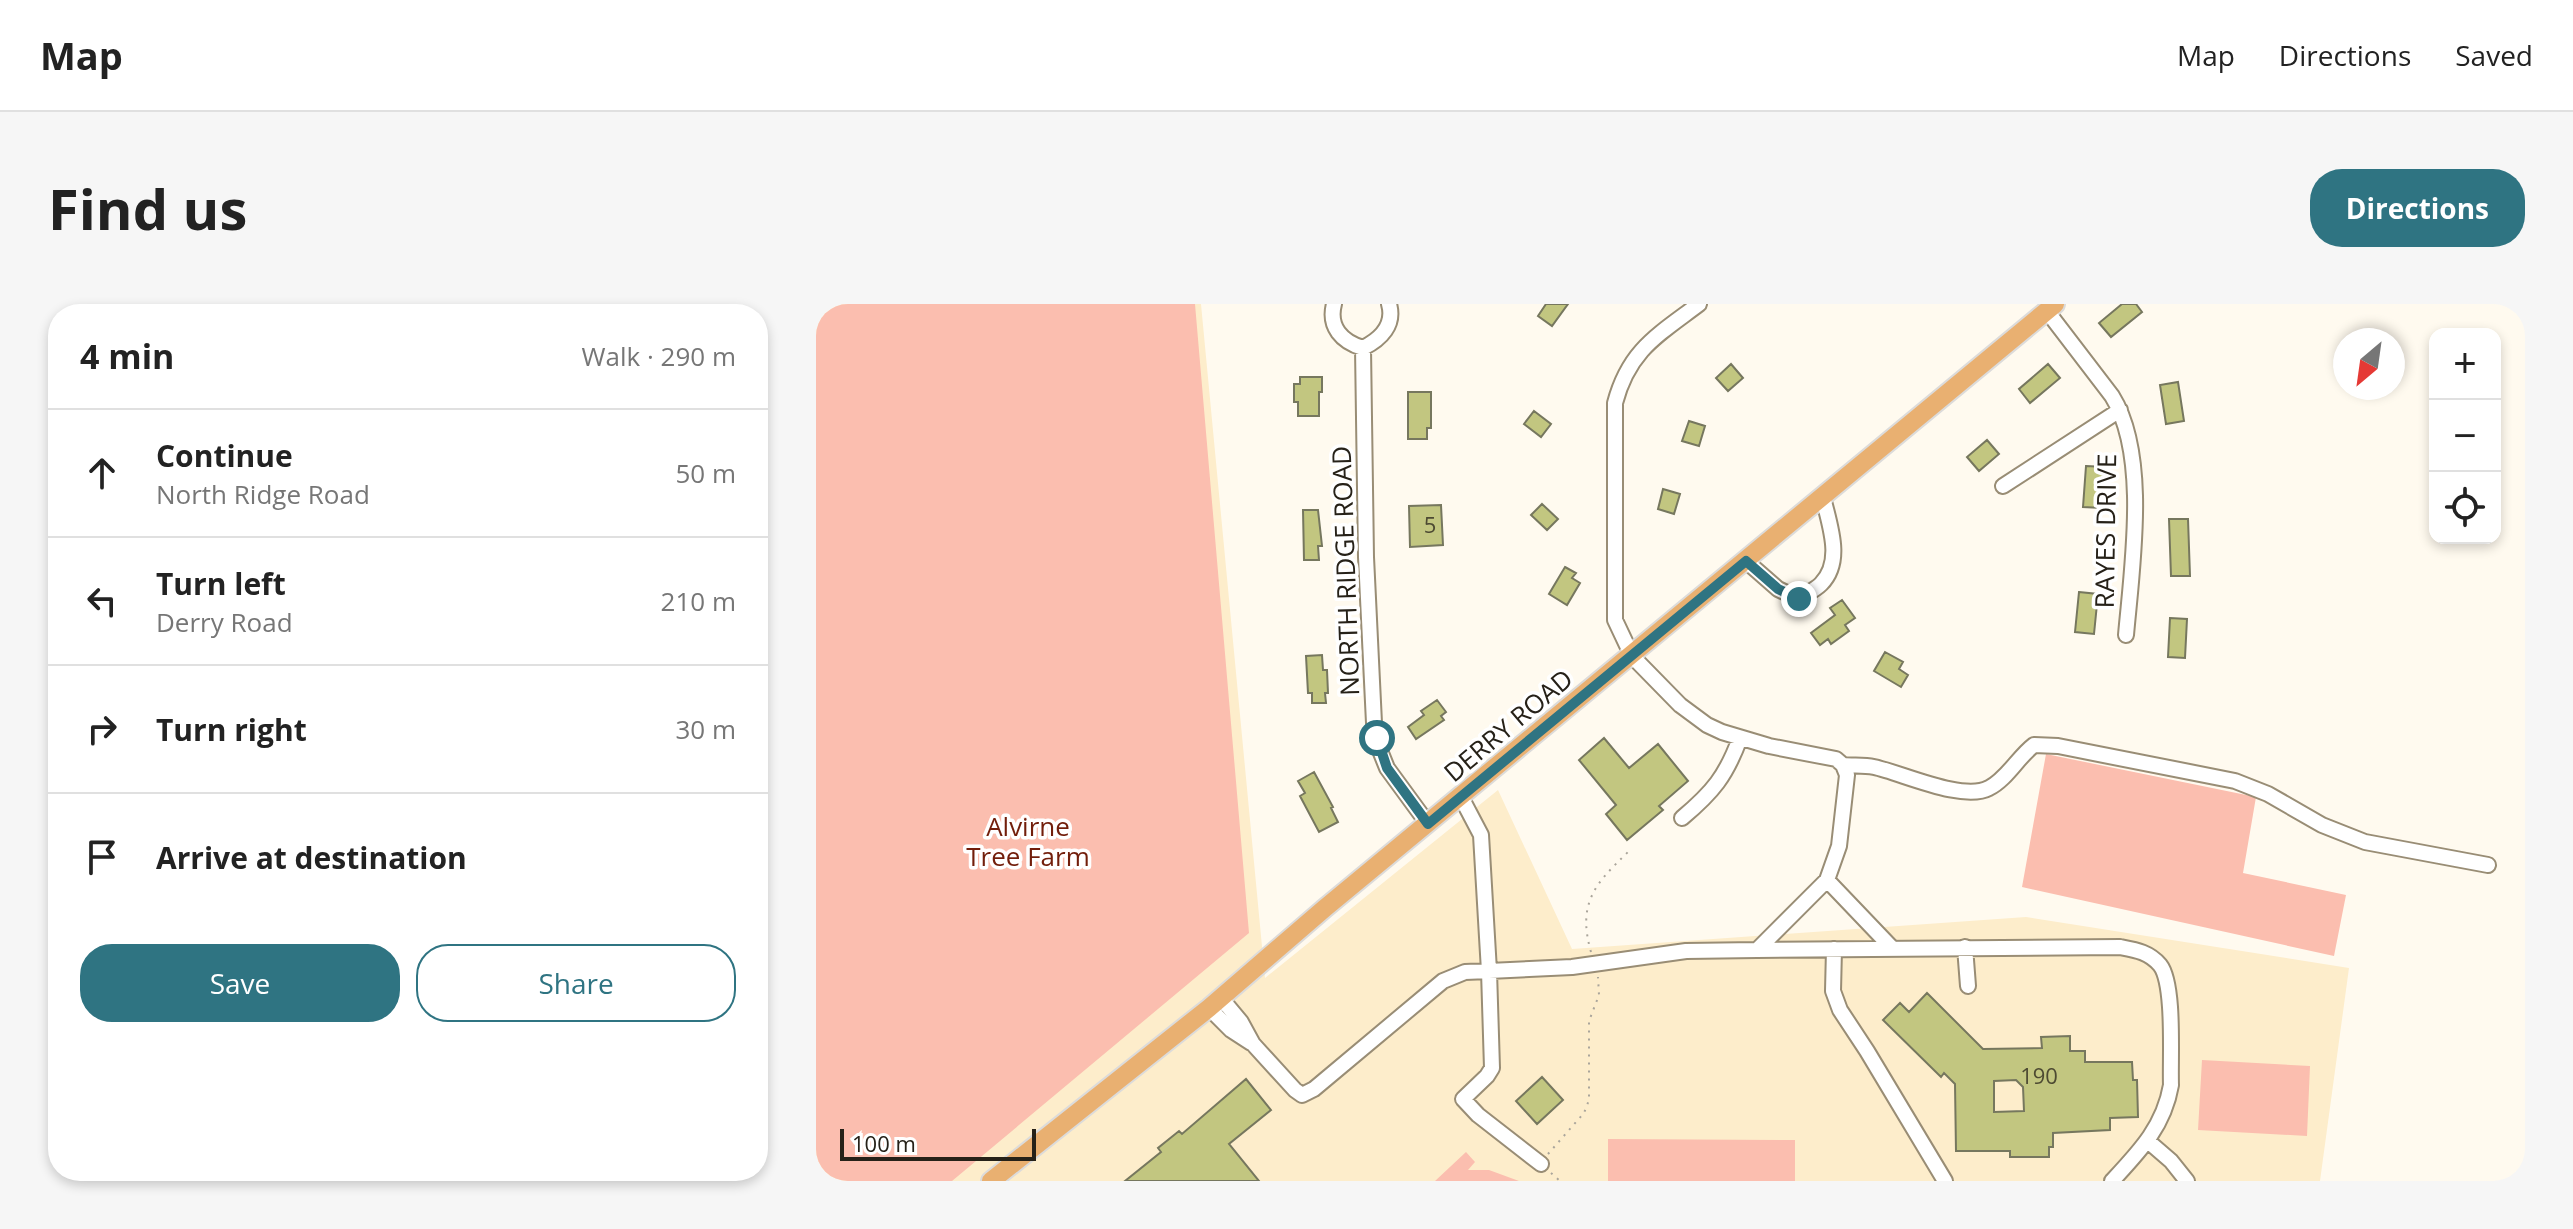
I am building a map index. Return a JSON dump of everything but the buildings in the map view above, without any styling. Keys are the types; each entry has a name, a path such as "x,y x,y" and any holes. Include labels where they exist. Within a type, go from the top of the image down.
{"main road":[{"name":"DERRY ROAD","path":"997,1179 1215,1003 1325,908 2051,307"}],"street":[{"path":"1334,304 1332,316 1339,334 1347,342 1363,348 1372,344 1388,328 1391,320 1389,304"},
{"path":"1699,304 1643,348 1625,372 1615,403 1615,620 1632,656 1693,716 1740,738 1822,755 1836,759 1843,765 1847,788 1839,846 1827,880 1757,950"},
{"name":"RAYES DRIVE","path":"2051,307 2120,410 2132,451 2132,574 2126,635"},
{"name":"NORTH RIDGE ROAD","path":"1363,348 1366,557 1374,723 1387,768 1428,824"},
{"path":"2003,486 2120,410"},
{"path":"1746,561 1778,589 1799,599 1822,582 1833,563 1833,543 1823,497"},
{"path":"1682,818 1723,778 1740,738"},
{"path":"1843,765 1873,767 1975,792 1987,790 1997,783 2034,745 2058,746 2235,781 2268,794 2322,825 2365,842 2488,865"},
{"path":"1461,797 1481,835 1492,1068 1463,1099 1478,1115 1541,1164"},
{"path":"1827,880 1891,947"},
{"path":"1215,1003 1241,1022 1253,1044 1302,1095 1309,1093 1443,981 1465,972 1595,964 1686,951 1891,947 2120,947 2138,950 2150,955 2165,974 2171,1085 2168,1100 2149,1142 2112,1181"},
{"path":"1965,947 1968,986"},
{"path":"1834,949 1833,991 1840,1010 1945,1181"},
{"path":"2149,1142 2171,1161 2187,1181"}],"path":[{"path":"1541,1164 1584,1113 1589,1100 1589,1021 1598,1002 1600,988 1588,940 1590,898 1595,887 1628,852"}],"shaded area":[{"path":"816,304 1201,304 1265,978 1498,790 1572,949 2026,917 2349,968 2320,1181 816,1181"}],"green space":[{"name":"Alvirne Tree Farm","path":"816,304 1195,304 1249,933 952,1181 816,1181"},
{"path":"2046,754 2256,797 2243,873 2346,895 2334,956 2022,887"},
{"path":"2202,1060 2310,1066 2307,1136 2198,1130"},
{"path":"1608,1139 1795,1140 1795,1181 1608,1181"},
{"path":"1466,1152 1475,1162 1468,1170 1489,1170 1519,1181 1435,1181"}],"route":[{"path":"1377,738 1387,768 1428,824 1746,561 1778,589 1799,599"}]}
